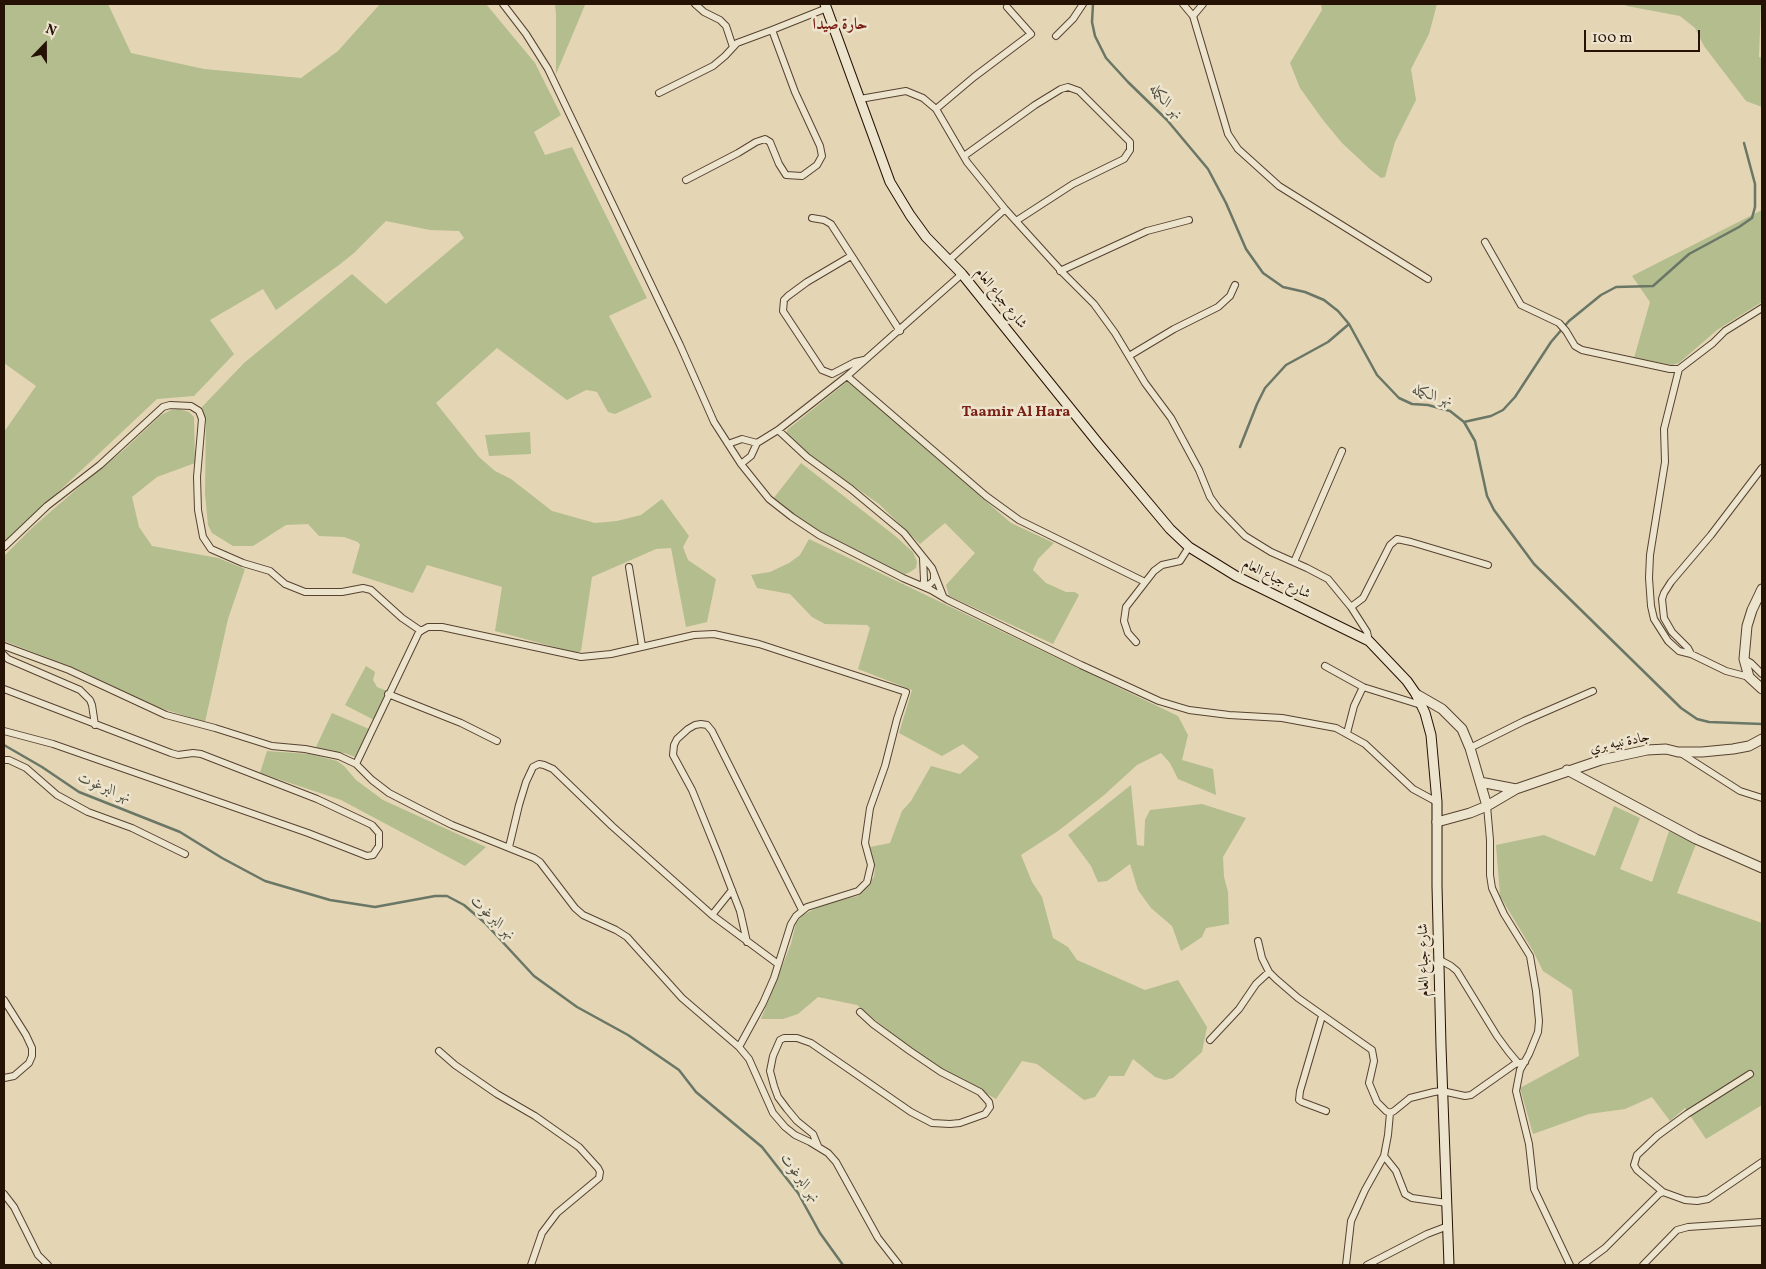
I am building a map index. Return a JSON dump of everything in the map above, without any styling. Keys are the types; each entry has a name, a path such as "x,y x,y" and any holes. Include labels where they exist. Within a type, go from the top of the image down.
{"main road":[{"name":"شارع جباع العام","path":"826,6 890,182 910,215 926,237 962,274 1170,529 1189,547 1236,576 1369,641 1407,681 1416,694 1425,713 1431,735 1437,802 1438,958 1450,1265"},
{"path":"1762,589 1752,610 1744,642 1744,660 1749,678 1762,688"},
{"path":"1416,694 1442,710 1462,729 1470,748 1487,806"},
{"name":"جادة نبيه بري","path":"1437,822 1455,818 1487,806 1516,789 1600,760 1647,750 1666,749 1678,752 1702,752 1749,746 1762,739"},
{"path":"1567,770 1696,838 1762,868"},
{"path":"1480,782 1516,789"}],"street":[{"path":"503,4 526,34 548,68 680,344 714,422 741,464 769,499 820,535 944,598 1159,701 1189,710 1229,715 1282,718 1336,728 1372,750 1414,790 1437,802"},
{"path":"694,4 704,12 713,15 726,26 733,47"},
{"path":"1056,36 1073,19 1083,4"},
{"path":"1183,4 1192,16 1228,134 1238,150 1279,186 1428,279"},
{"path":"1192,16 1203,4"},
{"path":"658,93 712,66 737,43 826,6"},
{"path":"936,109 974,77 1031,34 1007,7"},
{"path":"686,180 762,139 770,142 778,164 786,175 802,176 821,160 820,146 795,92 772,30"},
{"path":"964,156 1035,105 1061,89 1068,87 1079,90 1130,142 1130,150 1124,159 1073,184 1016,221"},
{"path":"860,99 906,91 923,98 936,109 964,156 1005,209 1060,271 1094,304 1115,333 1145,383 1171,418 1199,470 1210,497 1218,508 1246,536 1272,552 1328,579 1351,607 1367,632 1369,641"},
{"path":"948,261 1005,209"},
{"path":"812,218 824,220 831,224 900,331"},
{"path":"1060,271 1147,231 1189,220"},
{"path":"1485,242 1521,305 1559,324 1566,331 1575,346 1582,350 1670,369 1680,369"},
{"path":"851,256 807,282 788,296 784,300 783,311 822,370 832,374 855,362 864,360"},
{"path":"741,464 751,456 757,443 778,430 847,376 900,331 962,274"},
{"path":"1129,356 1174,329 1218,307 1230,296 1236,285"},
{"path":"1749,678 1726,671 1691,654 1680,651 1668,641 1654,619 1649,578 1650,555 1665,462 1664,429 1680,369 1725,331 1762,308"},
{"path":"847,376 986,496 1019,520 1145,582"},
{"path":"4,547 47,506 100,465 163,407 176,405 191,406 199,411 202,419 197,477 198,510 203,537 211,549 243,563 270,571 285,584 305,592 342,592 363,588 370,590 402,618 421,630"},
{"path":"778,430 807,458 851,489 904,533 929,563 944,598"},
{"path":"728,444 742,439 757,443"},
{"path":"1294,562 1342,451"},
{"path":"1691,654 1688,648 1672,632 1664,618 1662,600 1664,593 1762,468"},
{"path":"1351,607 1363,598 1390,545 1397,539 1488,565"},
{"path":"1136,642 1128,633 1124,620 1126,607 1154,571 1162,565 1180,561 1189,547"},
{"path":"922,586 923,557"},
{"path":"629,567 642,646"},
{"path":"909,580 918,577 924,570"},
{"path":"922,586 930,584 934,580 934,575"},
{"path":"356,764 388,694 421,630 428,627 442,627 581,657 611,654 694,635 714,634 768,647 906,692 867,820 865,843 871,865 867,882 858,891 819,902 802,910 791,924 763,1003 739,1048"},
{"path":"4,646 69,670 166,714 272,746 339,756 356,764 389,793 452,825 524,852 540,862 565,898 575,908 583,915 616,930 626,937 682,998 749,1059 774,1113 785,1127 796,1136 818,1146 836,1162 855,1200 878,1238 899,1265"},
{"path":"4,655 8,659 80,690 90,700 95,725"},
{"path":"1744,660 1751,663 1762,674"},
{"path":"1325,666 1363,687 1421,705"},
{"path":"1347,733 1354,706 1363,687"},
{"path":"4,689 175,754 201,754 317,798 372,825 379,833 379,846 373,856 367,856 299,830 71,751 26,736 4,731"},
{"path":"1470,748 1524,721 1593,691"},
{"path":"388,694 461,723 497,741"},
{"path":"747,942 740,911 700,808 673,755 677,739 688,729 695,725 707,725 712,731 802,910"},
{"path":"1678,752 1723,782 1761,799"},
{"path":"4,760 9,760 26,768 57,794 88,812 132,828 185,854"},
{"path":"509,847 526,782 533,767 540,764 544,765 553,769 612,826 712,915 778,964"},
{"path":"1487,806 1492,888 1504,914 1530,956 1539,1021 1538,1032 1521,1062 1516,1082 1516,1091 1529,1144 1534,1189 1570,1265"},
{"path":"712,915 732,890"},
{"path":"1258,941 1269,972 1298,998 1372,1050 1374,1061 1369,1083 1381,1108 1390,1113"},
{"path":"1438,958 1457,971 1497,1036 1521,1062"},
{"path":"1210,1040 1239,1009 1256,984 1269,972"},
{"path":"4,1000 26,1035 32,1048 32,1056 29,1063 14,1076 4,1078"},
{"path":"818,1146 813,1134 798,1121 778,1097 774,1086 770,1071 773,1056 780,1040 784,1038 797,1038 811,1043 911,1112 932,1123 960,1123 985,1114 990,1107 989,1102 980,1092 941,1072 873,1024 860,1012"},
{"path":"1322,1016 1299,1100 1326,1111"},
{"path":"439,1051 455,1065 497,1094 535,1116 579,1146 595,1162 600,1172 599,1178 557,1213 542,1233 532,1265"},
{"path":"1390,1113 1410,1098 1442,1091 1465,1096 1470,1095 1521,1062"},
{"path":"1750,1074 1687,1114 1657,1136 1637,1155 1634,1165 1637,1170 1663,1192 1685,1200 1697,1201 1708,1199 1762,1162"},
{"path":"1346,1265 1352,1222 1365,1190 1384,1156 1390,1113"},
{"path":"1384,1156 1396,1171 1405,1194 1412,1198 1447,1203"},
{"path":"1582,1265 1605,1248 1652,1200 1663,1192"},
{"path":"4,1194 14,1207 38,1255 48,1265"},
{"path":"1643,1265 1677,1230 1688,1227 1762,1222"},
{"path":"1367,1265 1448,1226"}],"green space":[{"path":"4,4 108,4 131,53 204,69 301,78 338,51 380,4 486,4 535,63 561,115 534,132 545,155 572,147 647,298 609,316 652,397 615,414 608,412 597,392 586,390 567,400 497,348 436,403 479,457 495,471 511,479 552,511 595,523 617,521 641,515 662,499 689,536 683,547 688,560 716,579 707,622 686,627 671,548 656,549 592,577 581,651 577,653 495,631 502,587 427,565 413,593 352,573 360,545 358,542 344,537 319,536 308,524 286,525 253,546 233,546 212,533 208,525 205,493 206,421 202,407 244,363 352,274 386,304 464,238 459,231 430,230 386,221 354,253 276,310 263,289 210,320 234,354 194,396 157,399 4,543 4,432 36,386 4,363"},
{"path":"555,4 585,4 556,74 556,14"},
{"path":"1321,4 1437,4 1429,34 1411,69 1416,100 1395,142 1385,177 1381,178 1342,143 1300,88 1290,63 1322,10"},
{"path":"1623,4 1761,4 1759,57 1762,58 1762,107 1746,101 1704,46 1695,28 1680,16"},
{"path":"1762,210 1762,302 1717,330 1679,363 1672,365 1634,358 1650,302 1632,276"},
{"path":"848,381 852,382 1011,523 1054,543 1038,559 1033,570 1046,583 1066,592 1075,592 1079,595 1053,644 949,596 946,585 975,553 945,523 920,544 879,504 807,453 787,434 787,430"},
{"path":"179,409 189,412 194,417 195,463 157,477 132,497 139,527 152,546 218,558 245,569 228,619 205,722 154,706 77,669 4,641 4,556 33,527 126,448 161,415 171,410"},
{"path":"530,432 531,454 489,456 485,435"},
{"path":"801,463 913,552 917,562 916,568 903,575 815,529 773,499"},
{"path":"809,539 1178,716 1188,735 1182,760 1213,769 1216,795 1178,779 1170,763 1161,753 1137,765 1103,796 1058,831 1021,855 1032,882 1042,897 1053,938 1068,947 1077,960 1145,990 1178,980 1207,1027 1202,1052 1173,1078 1165,1080 1155,1077 1133,1059 1124,1076 1109,1076 1095,1097 1084,1100 1037,1064 1022,1061 996,1099 943,1069 905,1044 857,1005 818,997 798,1014 783,1019 761,1019 791,944 796,923 803,915 824,904 858,896 874,877 875,867 870,847 890,843 902,811 911,801 931,766 960,774 979,757 963,744 942,756 899,733 912,690 858,669 870,628 867,625 825,624 812,617 790,594 757,588 751,575 770,572 789,563 800,555"},
{"path":"366,666 375,672 373,680 377,687 387,691 374,720 345,705"},
{"path":"332,713 369,729 355,757 316,747"},
{"path":"267,751 310,754 337,761 356,780 383,800 486,847 465,866 341,800 260,773"},
{"path":"1131,785 1137,845 1144,846 1145,820 1150,810 1202,804 1246,818 1223,857 1224,877 1228,892 1229,924 1206,928 1202,937 1181,951 1172,926 1151,908 1138,890 1130,864 1107,881 1098,882 1091,866 1068,835"},
{"path":"1614,806 1640,818 1620,869 1652,882 1669,831 1696,844 1677,893 1762,923 1762,1105 1706,1139 1685,1108 1670,1121 1652,1097 1625,1109 1589,1114 1533,1134 1520,1088 1579,1056 1572,990 1543,971 1500,896 1496,845 1544,835 1595,856"}],"waterway":[{"name":"نهر الكمله","path":"1093,4 1092,22 1095,36 1106,58 1167,120 1208,169 1226,203 1246,249 1263,273 1283,287 1305,292 1324,300 1338,311 1349,324 1377,375 1399,398 1412,404 1428,405 1450,411 1464,422 1475,441 1487,496 1494,510 1534,564 1681,708 1697,719 1709,722 1762,724"},
{"path":"1464,422 1491,416 1503,410 1515,397 1551,342 1569,321 1601,295 1616,287 1653,286 1689,254 1752,218 1755,207 1755,184 1744,143"},
{"path":"1240,447 1265,388 1286,365 1328,342 1349,324"},
{"name":"نهر البرغوت","path":"4,745 42,767 79,792 180,832 222,858 265,881 330,900 375,907 435,896 447,896 464,905 485,923 534,976 577,1007 628,1035 679,1070 696,1092 762,1147 798,1193 820,1233 843,1265"}],"district":[{"name":"حارة صيدا","path":"840,26"},
{"name":"Taamir Al Hara","path":"1016,413"}]}
